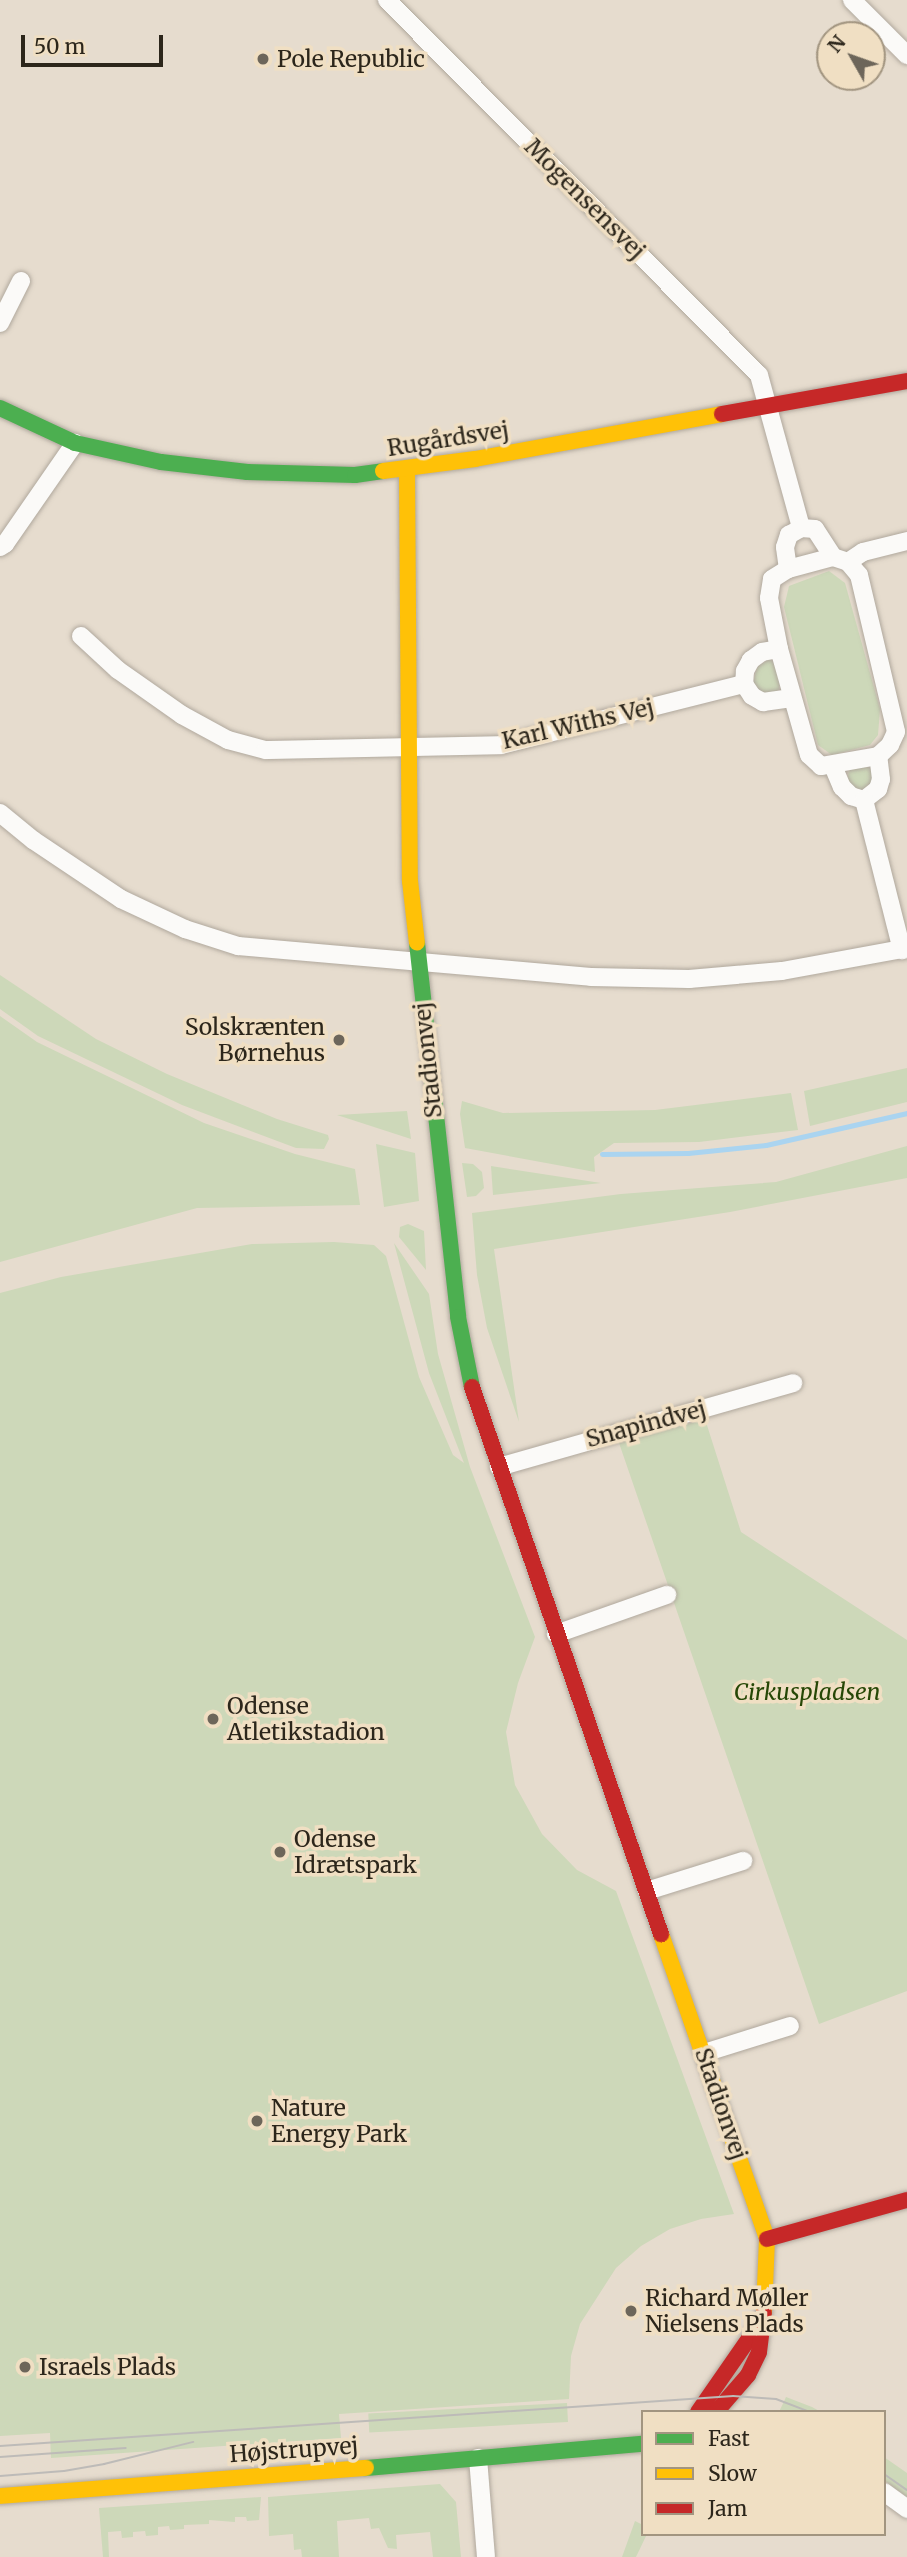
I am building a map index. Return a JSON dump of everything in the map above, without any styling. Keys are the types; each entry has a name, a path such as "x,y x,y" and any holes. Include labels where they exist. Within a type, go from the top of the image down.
{"street":[{"name":"Mogensensvej","path":"387,0 758,374 801,528"},
{"path":"852,0 907,55"},
{"path":"0,323 22,281"},
{"name":"Rugårdsvej","path":"0,408 75,443 161,462 247,472 355,475 407,470 907,381"},
{"path":"0,547 5,544 75,443"},
{"name":"Stadionvej","path":"407,470 410,881 457,1317 473,1391 767,2239 766,2297 754,2364 723,2405 705,2410"},
{"path":"788,569 785,547 789,535 801,528 815,529 841,560 859,575 896,732 878,789 864,800"},
{"path":"892,749 833,766 821,766 809,755 779,649 769,598 772,579 788,569 841,560 907,541"},
{"name":"Karl Withs Vej","path":"81,635 118,670 182,715 228,740 266,750 501,744 744,684"},
{"path":"779,649 762,652 751,660 745,671 744,684 752,696 763,702 792,698"},
{"path":"833,766 842,787 851,796 864,800"},
{"path":"0,813 33,840 121,899 185,929 238,946 417,959 591,977 689,979 782,971 905,949 864,800"},
{"name":"Snapindvej","path":"499,1467 793,1383"},
{"path":"556,1634 667,1595"},
{"path":"648,1891 743,1861"},
{"path":"704,2053 790,2026"},
{"path":"767,2239 907,2200"},
{"name":"Højstrupvej","path":"0,2496 641,2444"},
{"path":"478,2458 486,2557"},
{"path":"886,2493 907,2509"}],"green space":[{"path":"829,571 845,583 880,709 878,735 870,745 832,755 818,745 784,607 789,586"},
{"path":"769,659 775,662 780,683 778,693 771,695 759,691 753,684 757,667"},
{"path":"861,764 870,768 874,777 870,786 861,790 852,786 848,777 852,768"},
{"path":"0,975 96,1039 167,1074 277,1119 328,1135 324,1149 296,1148 182,1105 38,1036 0,1009"},
{"path":"0,1016 37,1042 204,1123 295,1154 355,1169 360,1205 197,1208 0,1262"},
{"path":"907,1068 907,1102 810,1126 804,1091"},
{"path":"791,1093 798,1130 699,1142 614,1143 594,1157 595,1172 465,1148 460,1114 462,1101 503,1113 655,1110"},
{"path":"407,1111 411,1139 337,1115"},
{"path":"376,1144 415,1153 419,1201 384,1207"},
{"path":"907,1146 907,1178 730,1212 494,1249 519,1422 487,1328 477,1275 472,1213 621,1194 776,1182"},
{"path":"462,1163 473,1164 482,1172 484,1188 476,1196 467,1197"},
{"path":"491,1166 601,1183 493,1195"},
{"path":"408,1224 424,1231 426,1270 399,1237 400,1227"},
{"name":"Odense Idrætspark","path":"334,1242 374,1245 386,1256 419,1377 453,1455 464,1463 429,1373 394,1243 429,1294 438,1354 470,1467 535,1637 518,1683 506,1732 515,1785 542,1834 577,1870 616,1891 734,2214 701,2219 670,2229 641,2246 616,2268 580,2324 571,2356 569,2399 339,2414 341,2438 51,2458 50,2433 0,2436 0,1293 61,1277 252,1244"},
{"name":"Cirkuspladsen","path":"705,1419 741,1532 907,1640 907,1991 819,2024 619,1443"},
{"path":"786,2397 817,2410 780,2410"},
{"path":"567,2403 568,2422 369,2432 368,2413"},
{"path":"886,2458 907,2473 907,2497 886,2481"},
{"path":"440,2484 456,2502 461,2557 433,2557 430,2532 396,2535 397,2549 388,2548 379,2528 371,2529 369,2518 337,2521 339,2557 302,2557 301,2549 294,2550 293,2534 269,2536 268,2497"},
{"path":"261,2497 259,2520 247,2521 246,2517 235,2517 235,2522 209,2520 209,2524 184,2525 184,2529 158,2527 158,2535 146,2536 145,2531 133,2532 133,2537 122,2538 121,2531 108,2532 109,2557 103,2557 99,2508"},
{"path":"635,2521 641,2524 641,2536 646,2536 636,2557 622,2557"}],"waterway":[{"path":"602,1154 688,1153 766,1145 907,1113"}],"tram line":[{"path":"0,2446 733,2396 776,2399 805,2410"},
{"path":"0,2476 64,2471 104,2464 193,2442"},
{"path":"0,2457 126,2448"},
{"path":"886,2475 907,2490"}],"traffic: fast":[{"path":"0,408 75,443 161,462 247,472 355,475 383,471"},
{"path":"417,943 458,1317 472,1387"},
{"path":"366,2468 641,2444"}],"traffic: slow":[{"path":"383,471 475,459 722,414"},
{"path":"407,470 410,881 417,943"},
{"path":"661,1934 767,2239 764,2312"},
{"path":"0,2496 366,2468"}],"traffic: jam":[{"path":"722,414 907,381"},
{"path":"472,1387 661,1934"},
{"path":"767,2239 907,2200"},
{"path":"718,2410 748,2375 759,2352 764,2312"},
{"path":"699,2410 757,2327"}],"place":[{"name":"Pole Republic","path":"263,59"},
{"name":"Solskrænten Børnehus","path":"339,1040"},
{"name":"Odense Atletikstadion","path":"213,1719"},
{"name":"Odense Idrætspark","path":"280,1852"},
{"name":"Nature Energy Park","path":"257,2121"},
{"name":"Richard Møller Nielsens Plads","path":"631,2311"},
{"name":"Israels Plads","path":"25,2367"}]}
